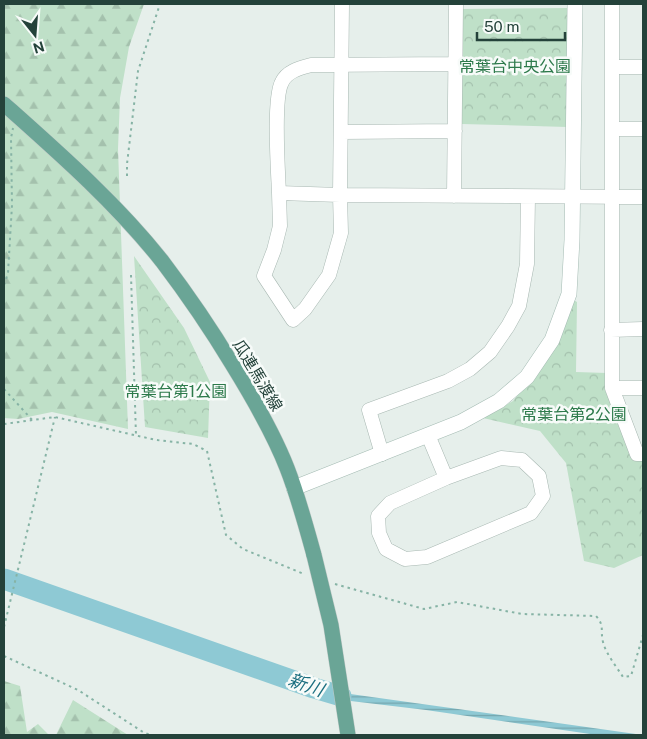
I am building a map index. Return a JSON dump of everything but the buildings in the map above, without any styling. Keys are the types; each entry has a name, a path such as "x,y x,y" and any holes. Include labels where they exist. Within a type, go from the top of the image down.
{"main road":[{"name":"瓜連馬渡線","path":"4,104 83,177 121,215 161,260 223,348 266,421 287,467 314,555 333,634 348,735"}],"street":[{"path":"342,4 341,65 340,233 329,275 305,309 293,320 264,276 274,250 280,226 278,97 282,81 293,70 311,65 341,65 456,64"},
{"path":"454,196 456,4"},
{"path":"294,488 461,422 499,401 527,377 552,340 570,294 576,4"},
{"path":"612,4 612,388 637,454 643,454"},
{"path":"612,67 643,67"},
{"path":"612,129 643,129"},
{"path":"341,132 455,131"},
{"path":"279,193 643,197"},
{"path":"382,454 369,410 448,381 470,369 490,352 508,326 519,306 527,264 528,197"},
{"path":"611,330 643,329"},
{"path":"612,388 643,388"},
{"path":"428,435 446,478"},
{"path":"501,458 522,460 539,476 543,496 531,513 427,557 405,559 386,549 378,534 378,516 390,502 446,478 501,458"}],"path":[{"path":"127,176 138,71 160,4"},
{"path":"4,285 8,273 12,205 10,138 16,114"},
{"path":"131,274 136,436"},
{"path":"4,389 34,422"},
{"path":"4,627 55,418"},
{"path":"4,424 34,422 55,418 156,440 193,444 207,451 226,535 243,549 304,574"},
{"path":"332,584 424,609 457,602 522,614 596,616 602,623 603,641 609,655 623,677 631,676 643,635"},
{"path":"4,657 78,690 150,735"}],"green space":[{"path":"4,4 144,4 129,47 120,98 118,149 128,429 52,412 18,419 4,418"},
{"name":"常葉台中央公園","path":"568,8 567,127 462,124 462,9"},
{"name":"常葉台第1公園","path":"134,256 184,328 210,382 208,438 145,427"},
{"name":"常葉台第2公園","path":"572,299 577,302 576,372 607,373 606,392 634,459 643,459 643,555 614,568 584,561 566,463 540,431 483,418 513,401 557,343"},
{"path":"4,681 20,686 27,732 38,724 49,735 4,735"},
{"path":"73,700 128,735 56,735"}],"water":[{"path":"316,685 336,692 643,735 597,735 426,710 334,699 313,692"}],"waterway":[{"name":"新川","path":"4,579 341,696"}]}
